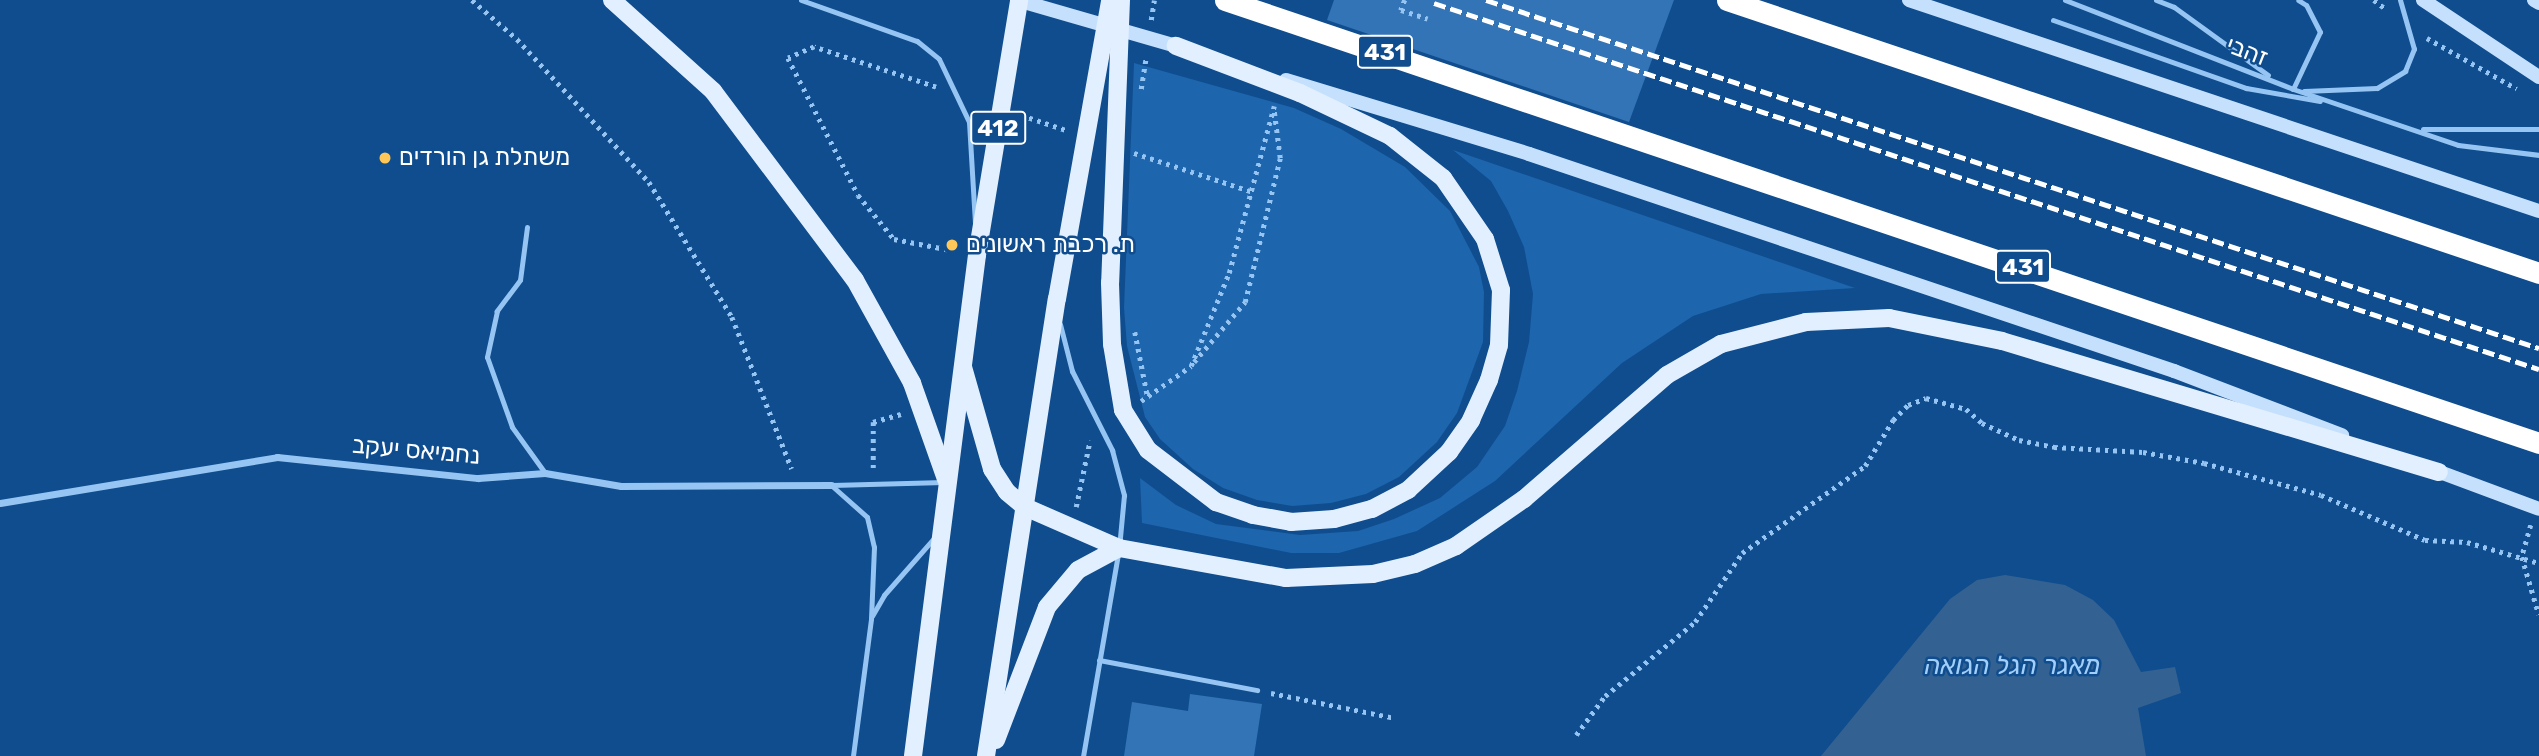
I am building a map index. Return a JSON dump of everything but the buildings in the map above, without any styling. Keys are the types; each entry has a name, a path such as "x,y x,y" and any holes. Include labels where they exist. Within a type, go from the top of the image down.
{"highway":[{"name":"431","path":"1225,0 1546,105 2539,443"},
{"path":"1727,0 2539,273"}],"main road":[{"path":"612,0 713,90 862,291 895,346 922,409 947,482"},
{"path":"1018,0 1529,154 2174,371 2539,509"},
{"name":"412","path":"913,756 977,255 1018,0"},
{"path":"988,756 1056,299 1110,0"},
{"path":"1121,0 1110,209 1116,376 1124,410 1148,450 1183,481 1216,502 1291,522 1334,519 1372,509 1408,490 1449,452 1471,420 1489,380 1499,345 1501,290 1485,239 1443,178 1390,136 1300,93 1175,46"},
{"path":"1909,0 2539,211"},
{"path":"2423,0 2539,78"},
{"path":"2534,0 2539,3"},
{"path":"963,367 980,440 992,469 1007,492 1025,507 1119,548 1286,578 1373,574 1415,564 1490,525 1667,375 1721,344 1761,330 1857,318 1889,318 2002,341 2439,472"},
{"path":"988,756 1047,607 1078,570 1119,548"}],"street":[{"name":"נחמיאס יעקב","path":"0,503 277,457 478,478 545,473 621,486 831,485"}],"lane":[{"path":"800,0 917,41 939,59 969,122 977,255"},
{"name":"זהבי","path":"2065,0 2296,90 2419,129 2458,145 2539,155"},
{"path":"2156,0 2174,7 2276,81"},
{"path":"2298,0 2306,5 2320,33 2296,90 2357,90 2392,82 2412,60 2410,29 2400,0"},
{"path":"2053,20 2246,88 2332,102"},
{"name":"זהבי","path":"2419,129 2539,129"},
{"path":"527,227 520,279 497,311 487,357 512,427 545,473"},
{"path":"1056,299 1072,371 1120,472 1124,495 1119,548 1083,756"},
{"path":"831,485 874,487 947,482"},
{"path":"831,485 856,504 871,530 871,619 853,756"},
{"path":"871,619 884,596 944,525"},
{"path":"1099,660 1257,690"}],"path":[{"path":"472,0 517,39 649,182 732,317 785,444 794,485"},
{"path":"1150,27 1154,0"},
{"path":"1405,0 1401,10 1428,19"},
{"path":"2374,0 2410,29 2527,95"},
{"path":"943,89 814,47 788,58 859,195 894,239 977,255"},
{"path":"1141,94 1146,54"},
{"path":"1229,274 1279,95"},
{"path":"1191,366 1245,302 1280,158 1274,107"},
{"path":"1007,111 1072,132"},
{"path":"1138,160 1139,147"},
{"path":"1124,149 1253,192"},
{"path":"1133,319 1148,398"},
{"path":"1576,735 1605,696 1695,622 1742,552 1865,466 1893,420 1908,405 1926,398 1966,409 1982,423 2019,440 2054,447 2143,452 2204,463 2321,495 2425,540 2467,542 2539,564"},
{"path":"874,487 873,422 922,409"},
{"path":"2522,557 2539,615"},
{"path":"1257,690 1395,718"}],"shaded area":[{"path":"1134,63 1294,108 1341,129 1405,167 1450,211 1479,267 1484,292 1483,342 1457,413 1437,442 1399,477 1366,494 1331,503 1292,506 1257,500 1223,488 1193,469 1160,439 1145,417 1127,346 1124,308"},
{"path":"1453,150 1855,288 1761,294 1693,316 1622,363 1495,481 1417,531 1339,553 1291,553 1142,523 1140,478 1176,505 1216,524 1300,535 1358,531 1394,519 1440,498 1477,467 1505,426 1517,391 1529,342 1533,294 1524,247 1508,211 1491,181"}],"water":[{"name":"מאגר הגל הגואה","path":"2005,575 2065,585 2093,600 2114,620 2141,672 2175,667 2181,693 2138,708 2146,756 1821,756 1950,599 1977,580"}],"railway":[{"path":"1486,0 2539,348"},
{"path":"1434,3 2539,369"}],"place":[{"name":"משתלת גן הורדים","path":"385,158"},
{"name":"ת. רכבת ראשונים","path":"952,245"}]}
